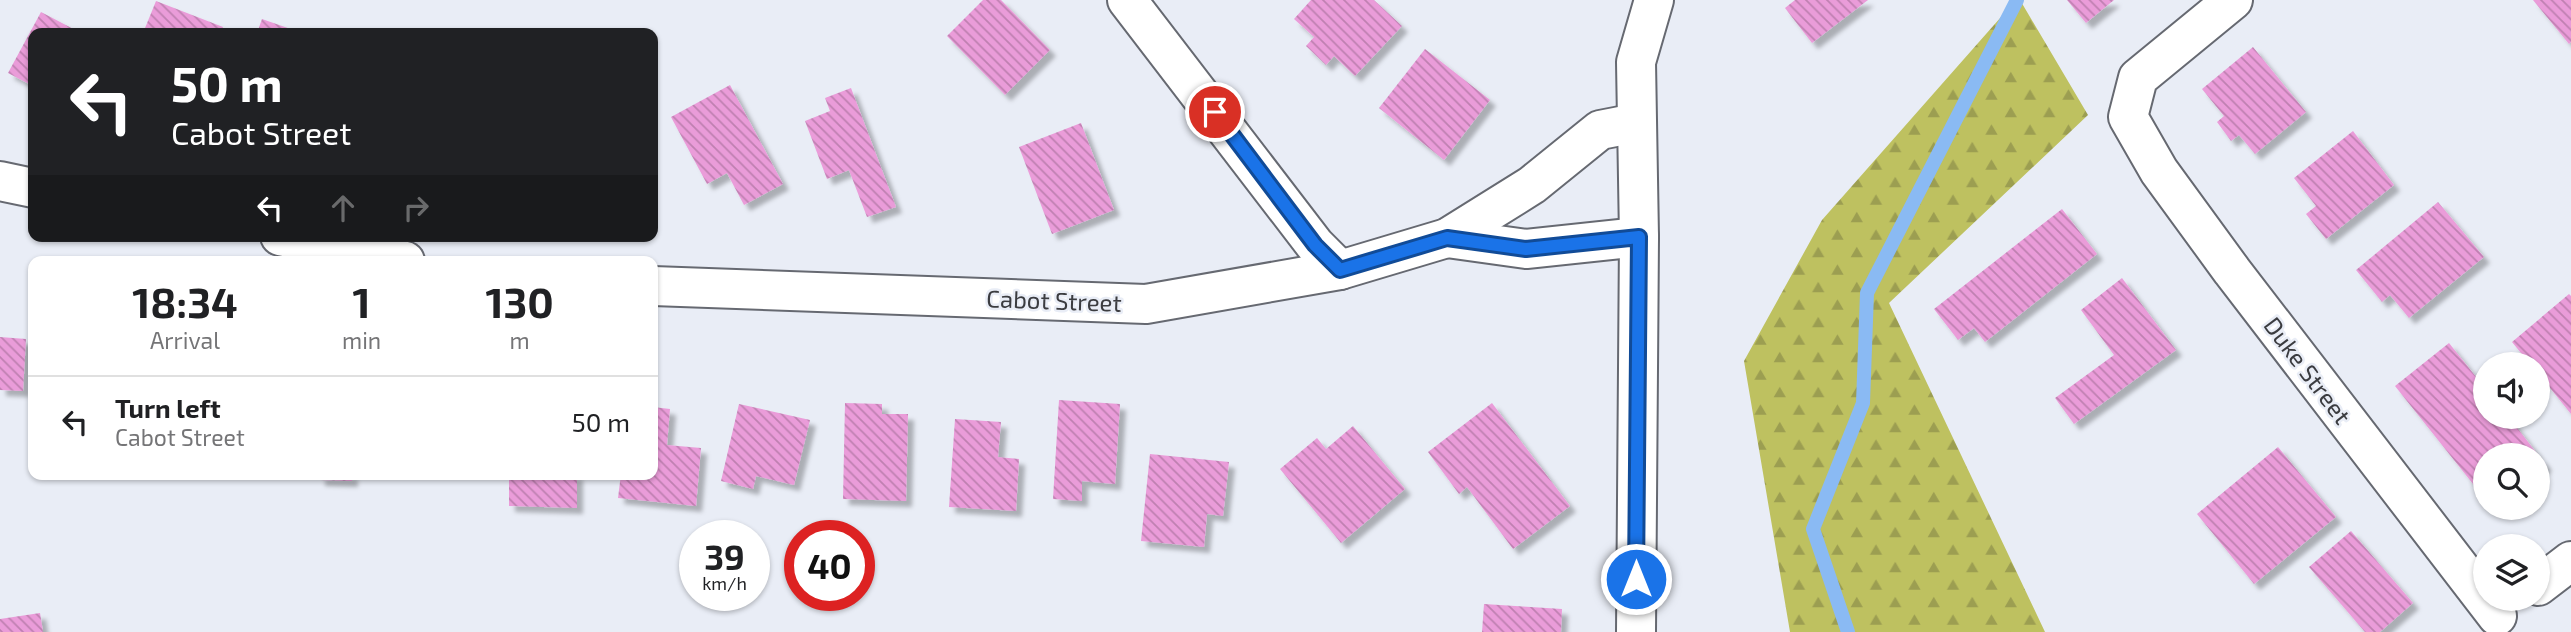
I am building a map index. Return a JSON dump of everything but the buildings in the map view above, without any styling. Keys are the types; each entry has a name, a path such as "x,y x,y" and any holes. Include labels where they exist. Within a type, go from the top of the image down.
{"street":[{"path":"1126,0 1315,245 1340,270"},
{"path":"1636,632 1639,237 1636,62 1654,0"},
{"name":"Duke Street","path":"2233,0 2138,78 2128,117 2159,171 2232,271 2498,616"},
{"name":"Cabot Street","path":"658,286 1146,304 1340,270 1447,238 1532,184 1600,130 1636,122"},
{"path":"0,181 28,187"},
{"name":"Cabot Street","path":"1447,238 1526,249 1639,237"},
{"path":"310,242 380,256"},
{"path":"2550,577 2571,561"}],"green space":[{"path":"2016,0 2020,0 2088,115 1889,303 2045,632 1790,632 1744,361 1822,220"}],"waterway":[{"path":"1848,632 1813,529 1863,403 1867,293 2017,0"}],"route":[{"path":"1215,112 1315,245 1340,270 1447,238 1526,249 1639,237 1636,579"}]}
